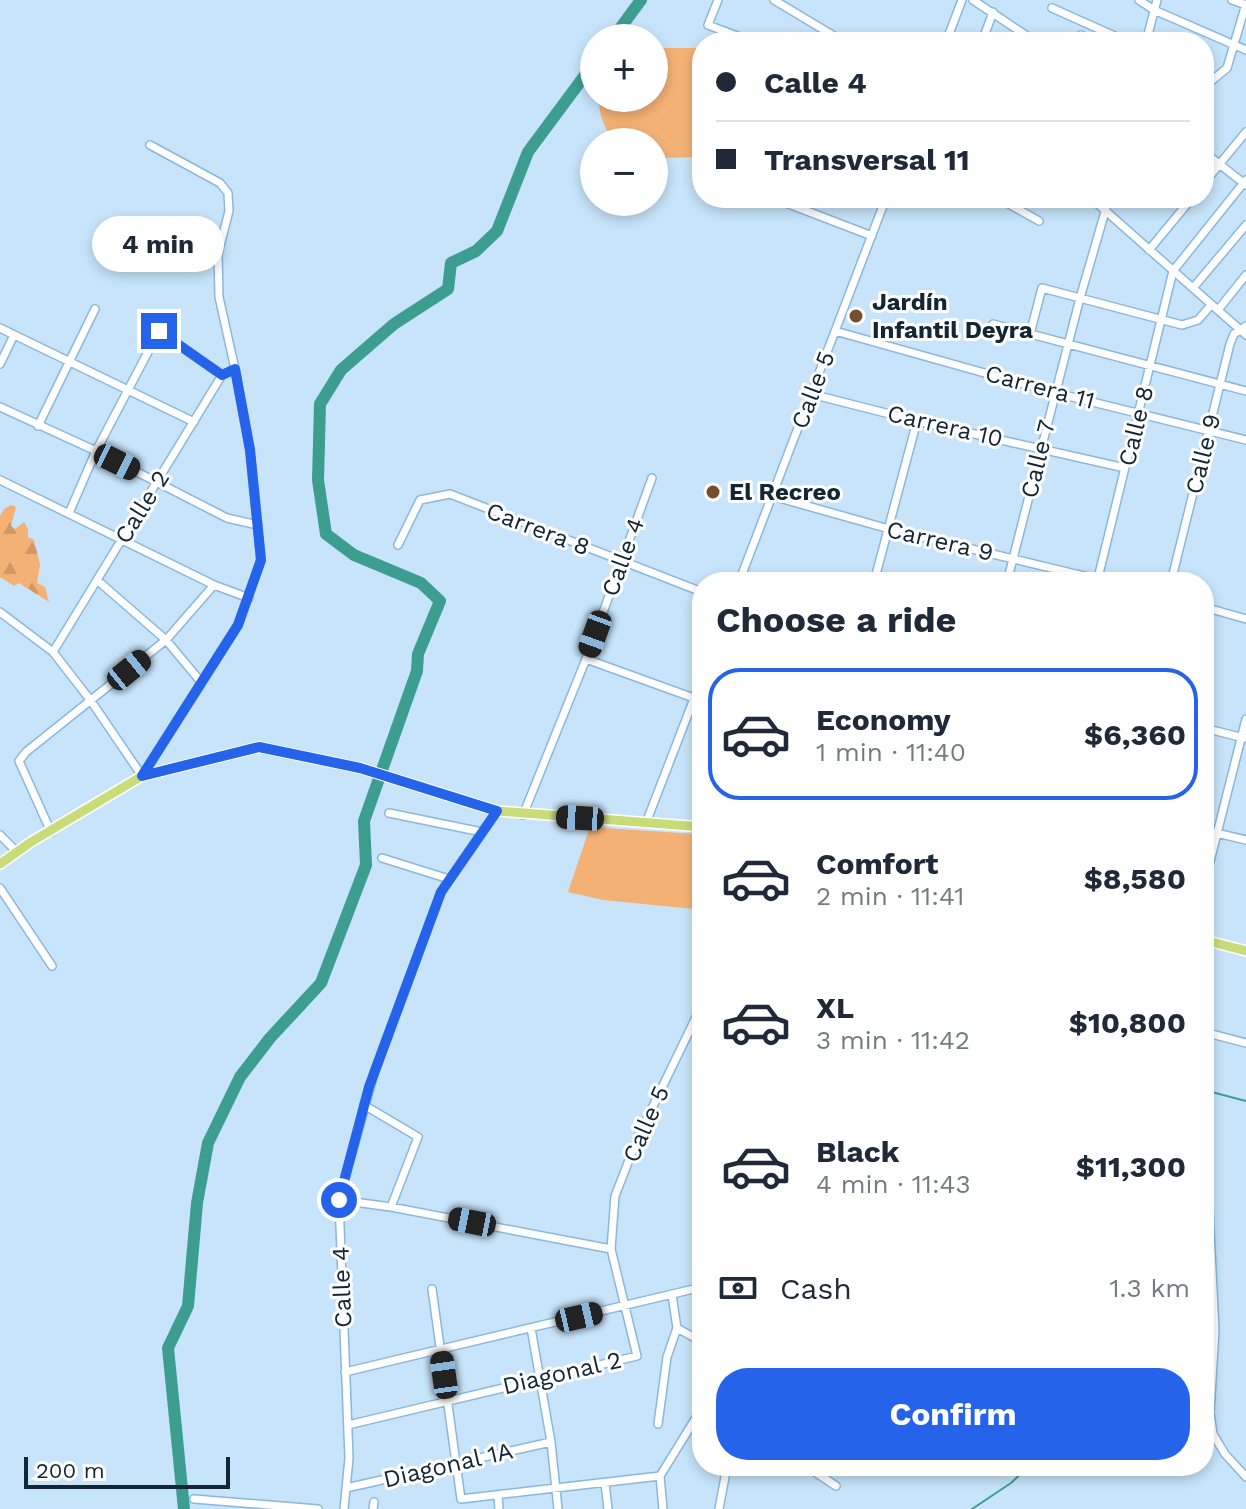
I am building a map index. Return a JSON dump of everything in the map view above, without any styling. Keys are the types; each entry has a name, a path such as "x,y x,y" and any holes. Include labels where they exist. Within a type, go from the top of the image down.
{"main road":[{"path":"0,864 142,776 259,747 360,768 497,811 692,826"},
{"path":"1214,943 1246,951"}],"street":[{"path":"718,0 708,25 727,32"},
{"path":"774,0 827,32"},
{"path":"950,32 962,0"},
{"path":"973,0 1018,32"},
{"path":"1139,0 1204,32"},
{"path":"1148,32 1157,0"},
{"path":"1214,79 1227,68 1246,5 1232,0"},
{"path":"1052,8 1106,32"},
{"path":"986,32 993,12"},
{"path":"1214,36 1246,50"},
{"path":"1214,170 1246,132"},
{"path":"0,612 53,652 142,776 238,625 249,598 261,560 258,525 250,450 219,297 218,254 229,211 228,193 220,183 150,145"},
{"path":"1173,271 1245,183 1214,159"},
{"path":"799,208 872,236"},
{"name":"Calle 5","path":"743,572 882,208"},
{"path":"1016,208 1039,221"},
{"path":"1103,208 1244,330"},
{"name":"Calle 7","path":"1010,572 1080,298 1107,208"},
{"path":"1149,250 1184,208"},
{"path":"1193,288 1246,225"},
{"name":"Calle 8","path":"1099,572 1173,271"},
{"path":"1030,334 1042,288 1182,325 1198,320 1215,307 1246,275"},
{"path":"38,426 95,309"},
{"path":"993,324 1246,391"},
{"path":"0,328 194,422"},
{"name":"Calle 9","path":"1174,572 1230,344 1244,330"},
{"path":"69,513 96,451 159,331 222,375 235,369"},
{"name":"Carrera 11","path":"835,331 1056,393 1246,440"},
{"path":"0,364 14,335"},
{"name":"Calle 2","path":"53,652 222,375"},
{"name":"Carrera 10","path":"811,394 1125,468"},
{"path":"0,407 96,451 227,518 258,525"},
{"path":"877,572 917,421"},
{"name":"Calle 4","path":"523,815 586,659 652,478"},
{"path":"0,480 214,585 249,598"},
{"name":"Carrera 8","path":"398,545 420,500 450,494 692,588"},
{"name":"Carrera 9","path":"772,496 889,529 1066,572"},
{"path":"97,580 166,640 201,682"},
{"path":"51,832 19,761 26,752 166,640 214,585"},
{"path":"1214,610 1246,619"},
{"path":"586,659 692,698"},
{"path":"646,823 692,714"},
{"path":"1214,845 1244,738 1246,719"},
{"path":"1214,730 1244,738"},
{"name":"Calle 4","path":"344,1509 349,1458 339,1200 364,1105 441,892 497,811"},
{"path":"389,813 482,832"},
{"path":"1214,832 1246,840"},
{"path":"0,835 17,852"},
{"path":"382,858 449,879"},
{"path":"0,888 52,966"},
{"name":"Calle 5","path":"637,1356 611,1249 615,1196 638,1137 692,1026"},
{"path":"1214,1035 1246,1043"},
{"path":"364,1105 418,1137 391,1207"},
{"path":"339,1200 611,1249"},
{"path":"432,1289 461,1499 660,1476"},
{"path":"345,1372 692,1290"},
{"path":"658,1424 667,1357 677,1328 672,1295"},
{"path":"1214,1310 1214,1347"},
{"path":"531,1328 551,1442 558,1509"},
{"path":"677,1328 692,1336"},
{"name":"Diagonal 2","path":"348,1425 637,1356"},
{"path":"663,1509 660,1476 692,1424"},
{"path":"1214,1436 1225,1454 1246,1477"},
{"name":"Diagonal 1A","path":"346,1488 551,1442"},
{"path":"719,1509 725,1476"},
{"path":"821,1476 836,1486"},
{"path":"605,1483 608,1509"},
{"path":"498,1496 499,1509"},
{"path":"194,1499 318,1509"}],"green space":[{"path":"668,48 692,48 692,157 668,158 668,128 605,127 601,112 668,112"},
{"path":"11,505 16,507 11,526 15,529 24,522 28,537 34,540 40,565 37,583 45,587 49,602 19,583 14,586 0,577 0,516"},
{"path":"590,827 692,834 692,909 603,900 568,892"}],"waterway":[{"path":"623,24 641,0"},
{"path":"184,1509 168,1348 188,1306 197,1203 208,1143 240,1077 270,1038 321,983 366,865 364,821 417,671 418,654 440,601 421,583 354,555 326,534 318,480 320,404 341,370 394,324 448,289 451,263 476,251 497,231 528,152 580,82"},
{"path":"1214,1093 1246,1101"},
{"path":"972,1509 1018,1476"}],"place":[{"name":"Jardín Infantil Deyra","path":"856,316"},
{"name":"El Recreo","path":"713,492"}],"route":[{"path":"159,331 222,375 235,369 250,450 261,560 243,617 142,776 259,747 360,768 497,811 441,892 369,1087 339,1200"}]}
